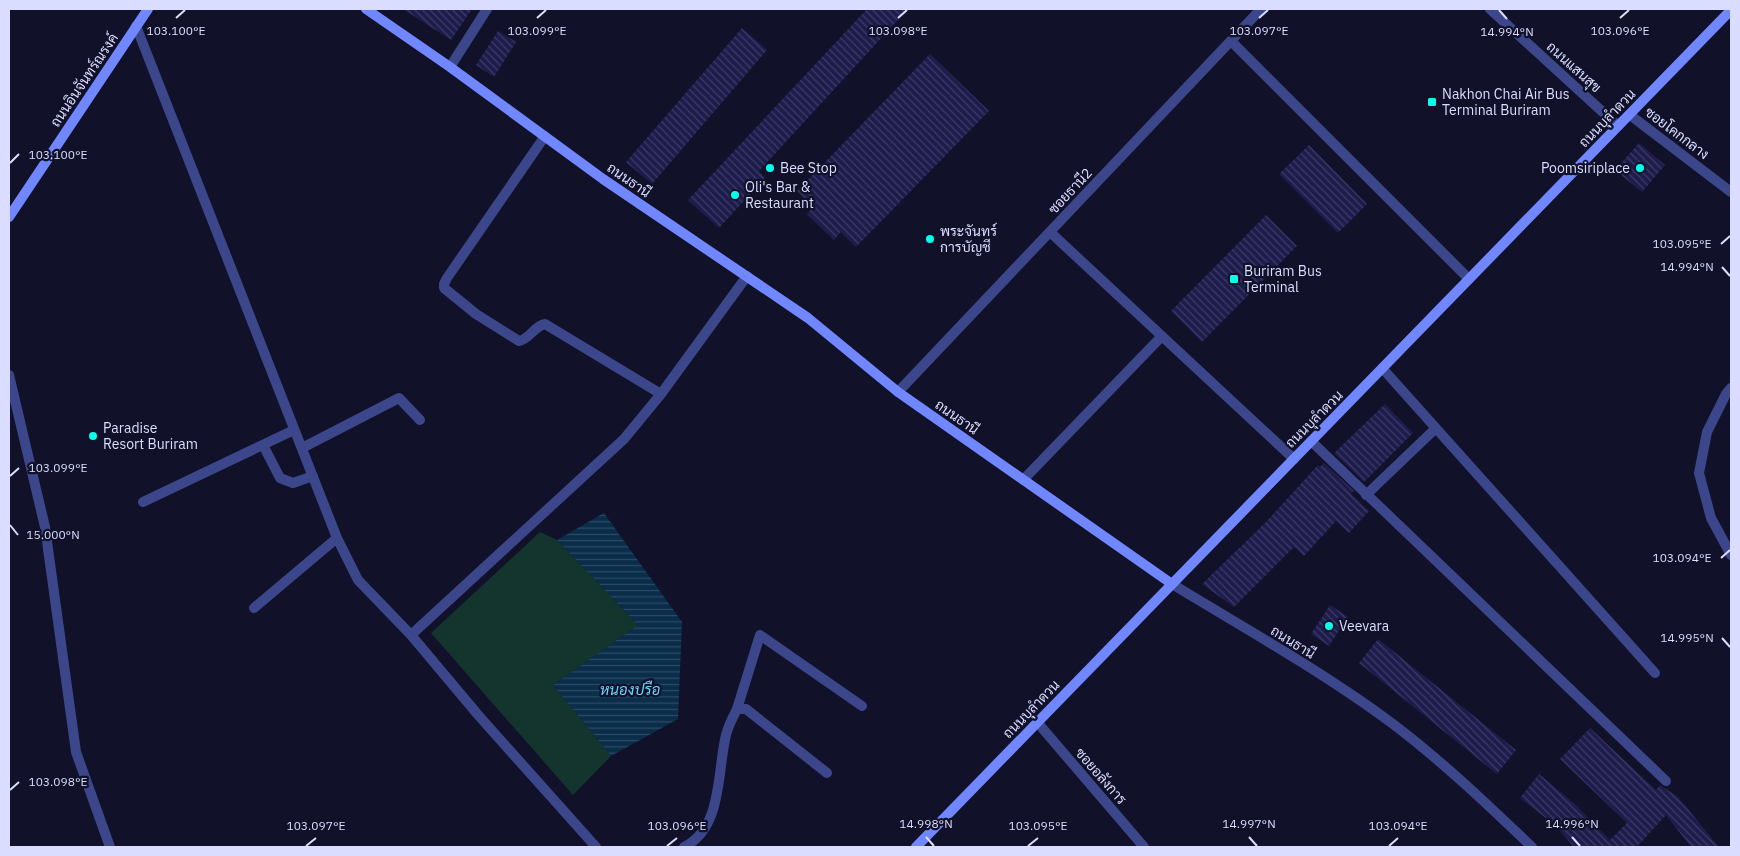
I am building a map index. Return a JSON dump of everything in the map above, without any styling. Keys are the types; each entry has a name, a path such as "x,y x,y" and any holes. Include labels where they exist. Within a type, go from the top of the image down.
{"street":[{"name":"ถนนอินจันทร์ณรงค์","path":"9,217 148,9"},
{"name":"ถนนธานี","path":"366,9 450,67 603,178 808,318 898,392 1172,584 1325,677 1392,724 1465,782 1532,847"},
{"path":"450,67 487,9"},
{"name":"ซอยธานี2","path":"898,392 1261,9"},
{"name":"ถนนแสนสุข","path":"1490,9 1618,126"},
{"name":"ถนนบุลำดวน","path":"916,847 1731,10"},
{"path":"136,26 337,538 358,580 412,635 492,732 596,847"},
{"path":"1231,41 1469,279"},
{"name":"ซอยโคกกลาง","path":"1630,115 1731,192"},
{"path":"545,136 447,278 444,288 476,314 518,341 524,340 539,325 545,324 661,394"},
{"path":"1050,232 1294,459"},
{"path":"412,635 624,439 661,394 747,276"},
{"path":"1023,480 1162,336"},
{"path":"1382,369 1655,673"},
{"path":"9,375 45,527 76,752 110,847"},
{"path":"1731,388 1726,394 1707,432 1698,473 1711,518 1731,555"},
{"path":"302,448 399,398 420,420"},
{"path":"1366,495 1436,429"},
{"path":"144,502 294,430"},
{"path":"1311,441 1666,781"},
{"path":"263,445 280,478 293,483 313,476"},
{"path":"254,608 337,538"},
{"path":"684,847 691,844 704,830 715,808 726,733 737,709 760,635 862,706"},
{"path":"737,709 746,709 826,773"},
{"name":"ซอยอลังการ","path":"1037,722 1144,847"}],"green space":[{"path":"540,532 557,540 638,625 553,685 611,756 573,795 431,633"}],"water":[{"name":"หนองปรือ","path":"604,513 682,622 678,719 611,756 553,685 638,625 557,540"}],"building":[{"path":"403,9 472,9 451,40"},
{"path":"867,9 908,9 759,171 765,178 719,228 688,200"},
{"path":"742,28 767,50 652,184 626,162"},
{"path":"498,31 516,42 494,77 476,65"},
{"path":"930,54 989,111 856,247 841,232 834,240 807,214 813,207 797,191"},
{"name":"Poomsiriplace","path":"1639,143 1665,165 1642,192 1615,170"},
{"path":"1309,145 1367,204 1338,233 1279,174"},
{"name":"Buriram Bus Terminal","path":"1266,215 1297,246 1202,342 1171,311"},
{"path":"1385,404 1413,433 1364,482 1334,453"},
{"path":"1324,463 1354,491 1351,494 1369,511 1349,533 1336,521 1304,556 1294,547 1234,607 1202,584 1266,522 1318,465 1320,467"},
{"name":"Veevara","path":"1330,605 1348,617 1329,646 1311,634"},
{"path":"1378,639 1516,750 1497,774 1359,663"},
{"path":"1590,728 1656,790 1660,785 1678,797 1719,847 1691,847 1666,815 1637,847 1574,847 1556,826 1520,798 1539,774 1575,804 1610,840 1627,823 1560,759"}],"place":[{"name":"Nakhon Chai Air Bus Terminal Buriram","path":"1432,102"},
{"name":"Bee Stop","path":"770,168"},
{"name":"Poomsiriplace","path":"1640,168"},
{"name":"Oli's Bar & Restaurant","path":"735,195"},
{"name":"พระจันทร์ การบัญชี","path":"930,239"},
{"name":"Buriram Bus Terminal","path":"1234,279"},
{"name":"Paradise Resort Buriram","path":"93,436"},
{"name":"Veevara","path":"1329,626"}]}
